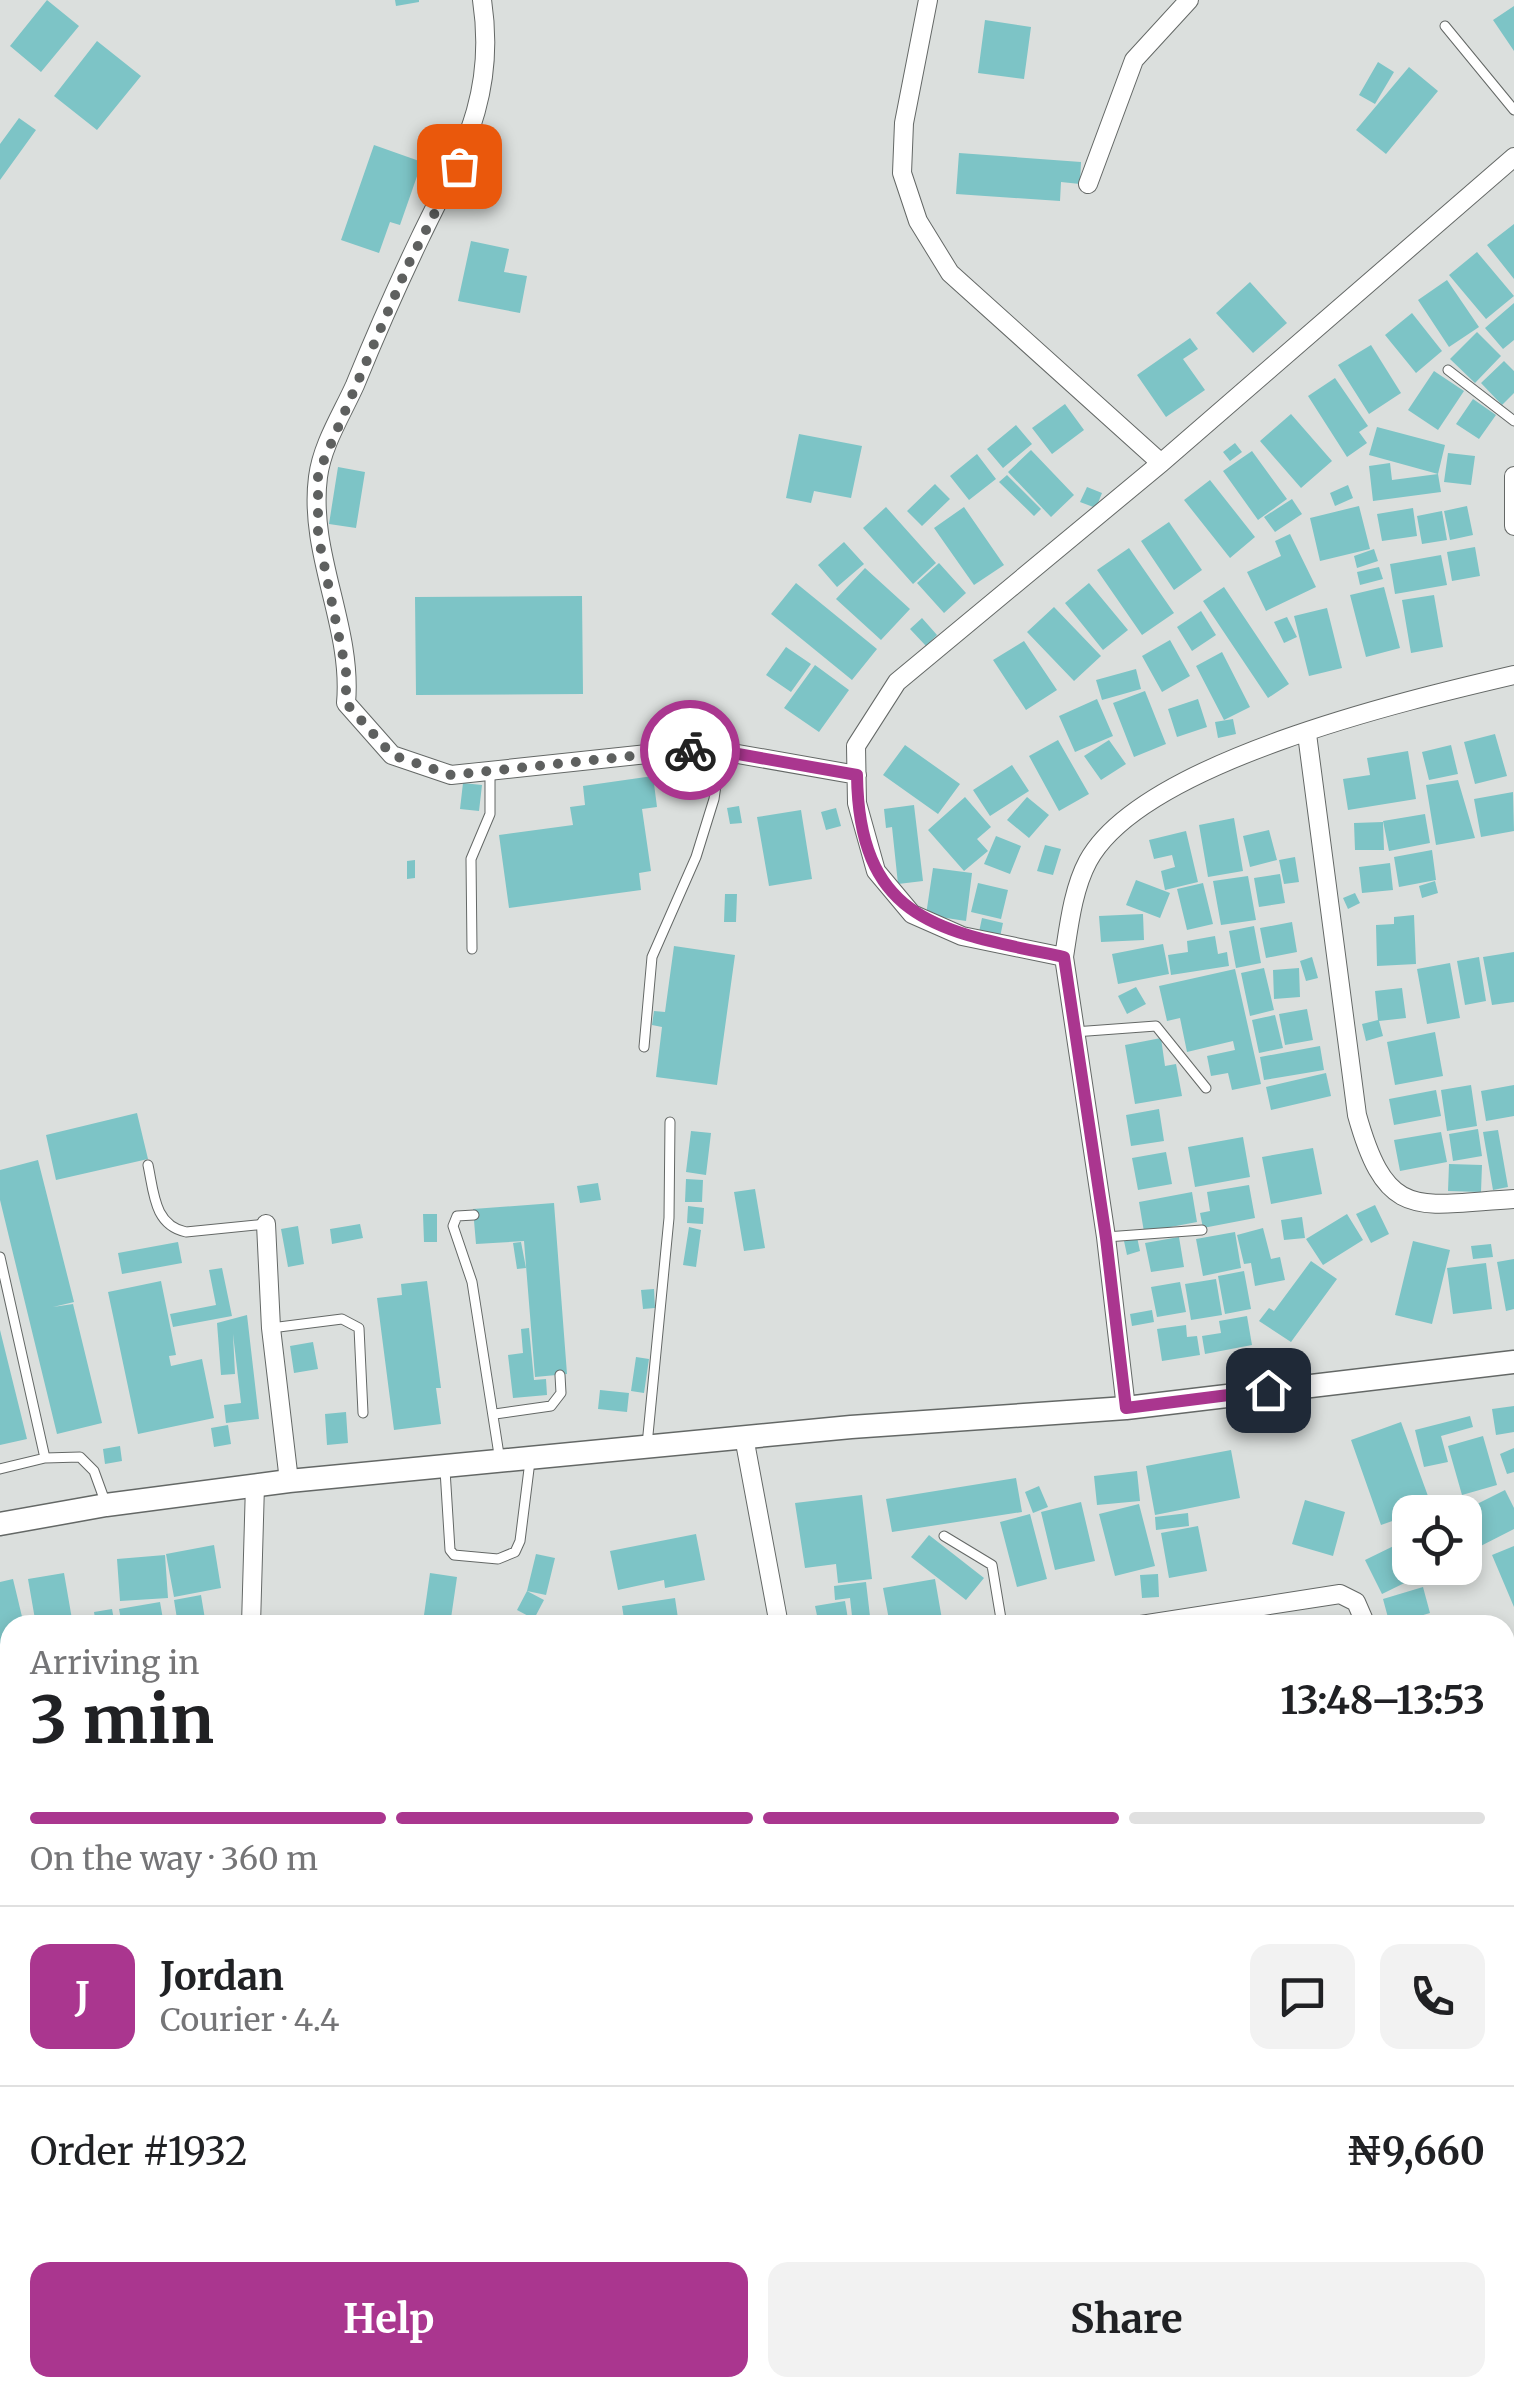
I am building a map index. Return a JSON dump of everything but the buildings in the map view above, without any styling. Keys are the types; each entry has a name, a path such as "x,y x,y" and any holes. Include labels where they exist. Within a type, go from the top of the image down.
{"main road":[{"path":"0,1524 106,1504 288,1481 500,1464 744,1437 1126,1408 1514,1362"}],"street":[{"path":"482,0 488,40 472,128 459,166 416,248 327,445 318,474 316,515 346,671 346,703 392,755 451,775 685,750 721,751 857,775"},
{"path":"928,0 904,123 902,173 918,221 950,273 1161,463"},
{"path":"1088,184 1134,60 1189,0"},
{"path":"1064,957 962,936 912,914 876,871 857,803 856,746 897,682 1161,463 1514,157"},
{"path":"1514,476 1514,526"},
{"path":"1126,1408 1106,1238 1064,957 1071,913 1088,861 1121,820 1191,776 1438,693 1514,675"},
{"path":"1307,734 1356,1115 1370,1162 1390,1192 1430,1204 1514,1200"},
{"path":"266,1224 288,1481"},
{"path":"744,1437 777,1615"},
{"path":"251,1615 254,1485"},
{"path":"1205,1615 1340,1594 1356,1602 1362,1615"}],"lane":[{"path":"1445,26 1514,110"},
{"path":"1448,370 1514,421"},
{"path":"644,1048 652,956 696,857 714,799 721,751"},
{"path":"472,949 471,859 490,814 490,773"},
{"path":"1074,1032 1156,1026 1206,1088"},
{"path":"646,1448 670,1198 670,1122"},
{"path":"148,1165 158,1211 173,1230 266,1224"},
{"path":"474,1215 457,1216 453,1226 472,1282 500,1464"},
{"path":"1106,1238 1202,1230"},
{"path":"0,1257 45,1458"},
{"path":"272,1328 342,1319 359,1328 363,1412"},
{"path":"495,1414 551,1406 561,1393 560,1375"},
{"path":"0,1469 68,1456 89,1462 106,1504"},
{"path":"446,1467 450,1550 454,1555 498,1559 515,1552 520,1541 530,1461"},
{"path":"944,1536 992,1566 1000,1615"}],"way so far":[{"path":"459,166 423,232 368,352 318,474 318,535 346,671 346,703 392,755 451,775 690,750"}],"route":[{"path":"690,750 721,751 857,775 857,803 876,871 912,914 962,936 1064,957 1106,1238 1126,1408 1268,1390"}]}
